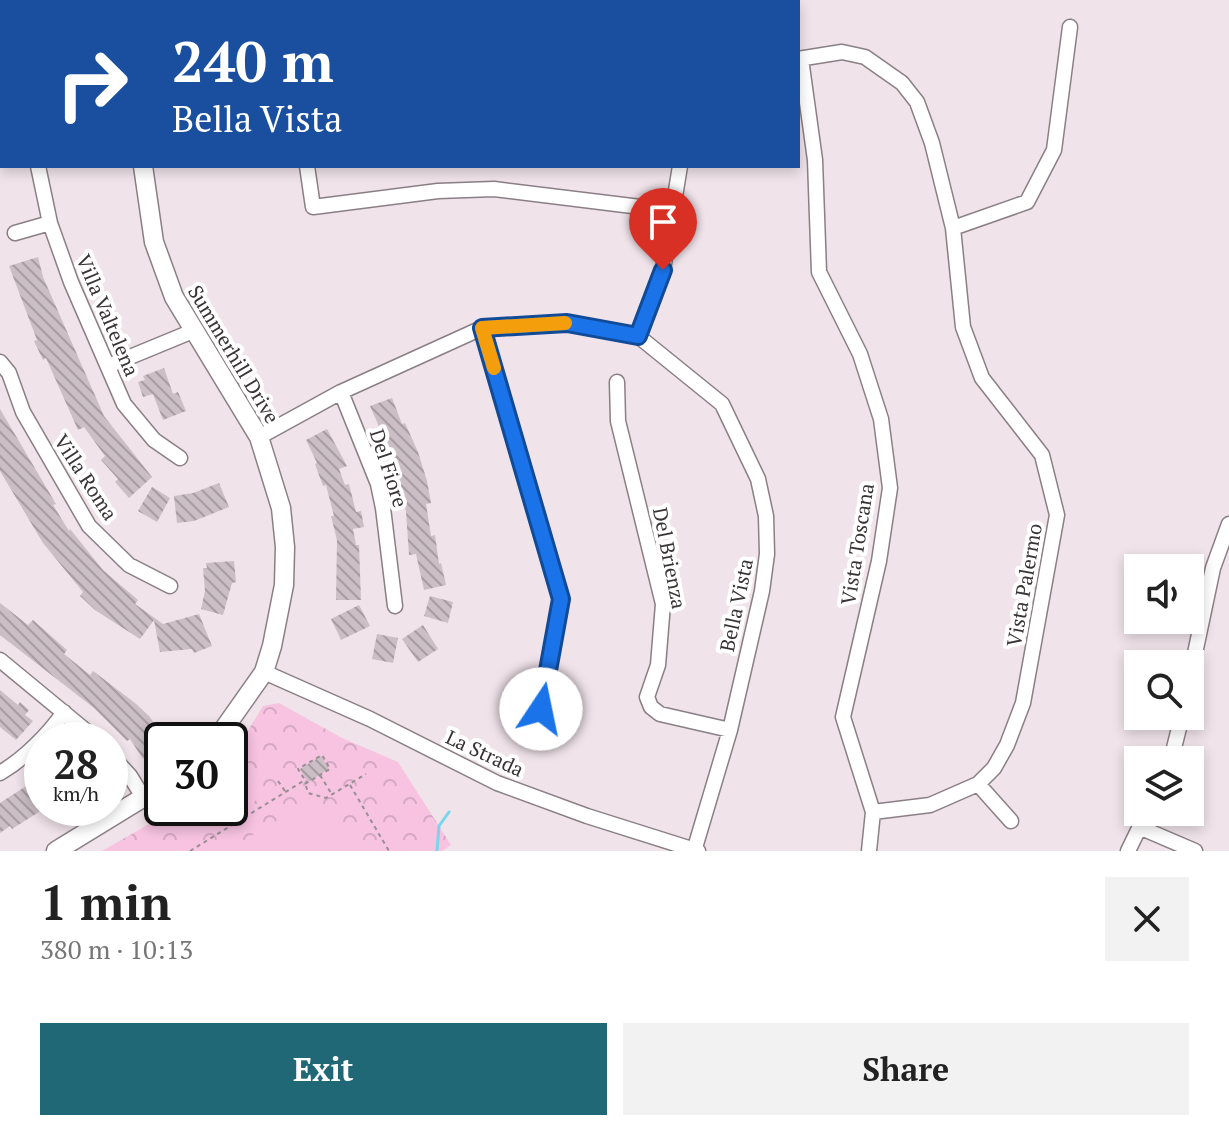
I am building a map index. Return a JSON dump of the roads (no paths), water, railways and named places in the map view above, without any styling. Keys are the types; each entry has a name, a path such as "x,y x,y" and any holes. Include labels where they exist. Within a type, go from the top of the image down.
{"main road":[{"name":"Summerhill Drive","path":"143,168 154,242 174,297 259,437 281,508 285,547 281,607 264,672 229,722"},
{"path":"56,851 143,797"}],"street":[{"path":"953,228 1027,202 1054,150 1070,27"},
{"name":"Vista Palermo","path":"800,59 842,52 865,57 902,83 917,102 932,143 953,228 963,327 982,378 1042,455 1057,515 1023,703 1007,745 994,768 978,784 930,805 873,812"},
{"name":"Vista Toscana","path":"800,59 815,160 819,272 860,354 881,419 890,488 879,561 843,717 873,812 869,851"},
{"name":"Villa Valtelena","path":"38,168 50,223 71,282 124,404 154,440 180,458"},
{"path":"307,168 313,207 438,191 494,189 673,211"},
{"path":"638,336 663,270 680,168"},
{"path":"15,233 50,223"},
{"name":"Bella Vista","path":"259,437 341,392 482,328 567,323 638,336 722,404 758,479 766,516 767,554 762,591 730,730 695,851"},
{"path":"482,328 561,599 541,709"},
{"path":"108,366 193,331"},
{"name":"Villa Roma","path":"0,362 9,373 23,412 89,526 129,565 170,586"},
{"name":"Del Brienza","path":"617,382 618,421 663,604 658,665 647,697 651,707 660,714 730,730"},
{"name":"Del Fiore","path":"341,392 378,484 395,606"},
{"path":"1196,650 1213,568 1229,524"},
{"path":"0,660 76,722"},
{"name":"La Strada","path":"264,672 370,719 497,783 695,851"},
{"path":"0,773 11,767 45,735 64,712"},
{"path":"128,774 143,797"},
{"path":"978,784 1011,821"},
{"path":"1128,851 1139,827 1195,851"}],"waterway":[{"path":"437,851 439,826 449,812"}]}
